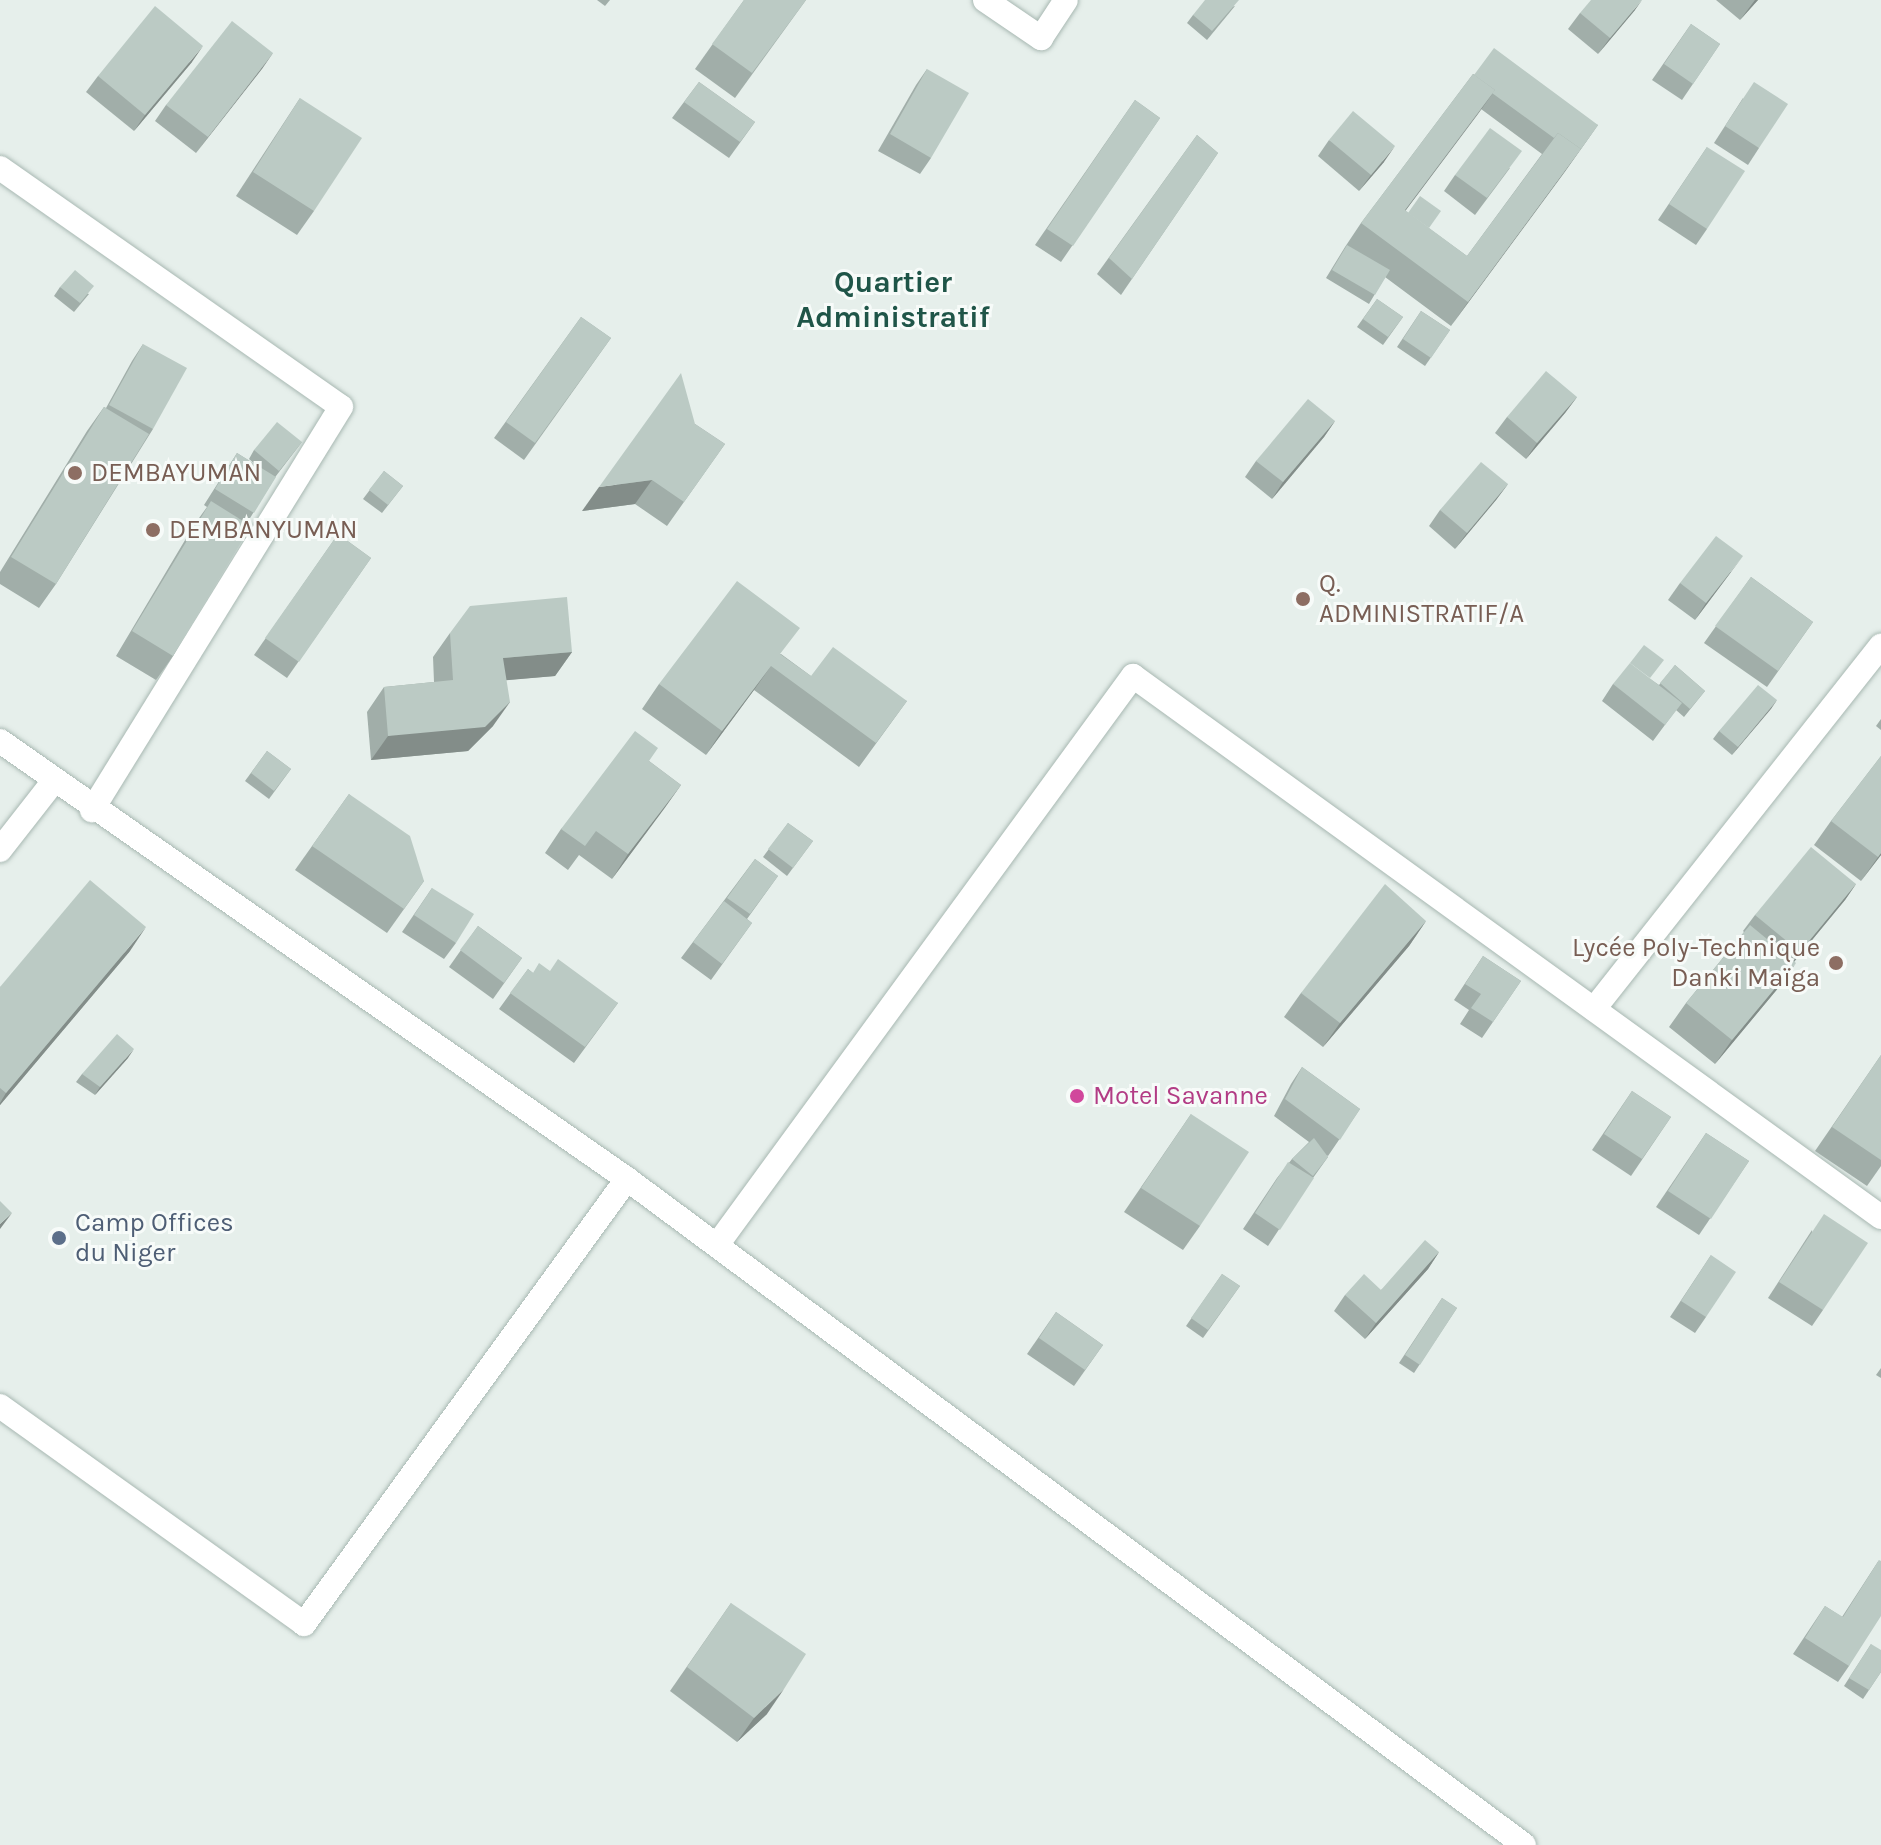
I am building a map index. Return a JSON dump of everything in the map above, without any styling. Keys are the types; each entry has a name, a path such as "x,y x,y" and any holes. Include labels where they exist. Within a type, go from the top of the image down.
{"street":[{"path":"985,0 1041,38 1066,0"},
{"path":"0,168 341,407 92,810"},
{"path":"1594,1009 1881,646"},
{"path":"717,1245 1133,676 1881,1217"},
{"path":"0,741 92,810 627,1179 1524,1845"},
{"path":"0,850 54,781"},
{"path":"0,1406 304,1624 627,1179"}],"building":[{"path":"744,0 806,0 752,73 712,44"},
{"path":"1205,0 1239,0 1212,31 1193,15"},
{"path":"1591,0 1642,0 1610,38 1580,13"},
{"path":"155,6 203,46 145,115 98,76"},
{"path":"232,21 273,53 208,137 166,105"},
{"path":"1691,24 1720,44 1693,84 1664,64"},
{"path":"1494,48 1598,125 1581,149 1558,133 1554,138 1492,93 1495,90 1474,75"},
{"path":"927,69 969,93 931,158 890,134"},
{"path":"1473,74 1495,90 1405,210 1467,256 1558,133 1581,149 1468,302 1361,223"},
{"path":"699,82 755,122 740,142 684,102"},
{"path":"1754,82 1788,104 1759,148 1725,126"},
{"path":"300,98 362,138 314,211 253,172"},
{"path":"1135,100 1160,118 1073,246 1047,229"},
{"path":"1353,111 1395,146 1371,175 1329,140"},
{"path":"1490,128 1522,151 1487,198 1455,175"},
{"path":"1197,135 1218,153 1132,279 1109,258"},
{"path":"1707,147 1745,171 1707,229 1669,204"},
{"path":"1420,196 1441,211 1429,228 1408,213"},
{"path":"1347,245 1390,270 1375,295 1332,270"},
{"path":"75,270 94,286 80,303 60,287"},
{"path":"1377,299 1403,317 1388,337 1363,319"},
{"path":"1421,311 1450,330 1431,358 1403,339"},
{"path":"581,317 611,338 535,443 506,422"},
{"path":"143,344 187,368 153,429 109,405"},
{"path":"1546,371 1577,397 1537,443 1507,417"},
{"path":"681,373 695,424 725,444 684,502 652,480 599,487"},
{"path":"1308,399 1335,421 1283,482 1256,461"},
{"path":"104,407 149,434 56,584 11,557"},
{"path":"277,422 302,442 279,471 254,450"},
{"path":"237,453 276,477 254,513 215,489"},
{"path":"1481,462 1508,484 1467,533 1440,510"},
{"path":"384,471 403,486 388,505 369,490"},
{"path":"211,501 251,526 173,656 132,631"},
{"path":"338,534 371,558 299,662 265,638"},
{"path":"1716,536 1743,556 1706,603 1680,583"},
{"path":"1751,577 1813,622 1778,671 1715,626"},
{"path":"737,581 800,628 780,654 811,676 833,647 907,701 876,743 771,666 722,731 659,684"},
{"path":"567,597 572,652 503,658 510,702 485,727 388,736 384,687 453,680 450,633 470,606"},
{"path":"1644,645 1664,660 1650,678 1630,663"},
{"path":"1630,663 1682,703 1665,725 1613,684"},
{"path":"1675,665 1705,691 1690,709 1660,683"},
{"path":"1758,685 1777,700 1738,747 1719,731"},
{"path":"635,731 658,748 649,761 681,785 628,854 596,831 585,846 561,829"},
{"path":"267,751 291,769 274,791 251,773"},
{"path":"1881,756 1881,853 1878,857 1831,821"},
{"path":"349,794 410,836 424,881 404,909 312,846"},
{"path":"788,823 813,841 793,868 768,849"},
{"path":"1811,847 1856,884 1800,952 1755,915"},
{"path":"755,859 778,876 750,914 727,898"},
{"path":"90,880 146,927 6,1093 0,1088 0,987"},
{"path":"1385,884 1426,921 1340,1023 1301,993"},
{"path":"432,888 474,914 456,943 414,915"},
{"path":"724,901 752,923 722,964 693,942"},
{"path":"1750,925 1796,963 1732,1040 1686,1003"},
{"path":"478,926 522,958 504,983 460,950"},
{"path":"1483,956 1521,981 1493,1022 1471,1008 1481,994 1465,984"},
{"path":"558,959 618,1003 585,1047 510,993 528,969 533,973 539,963 550,971"},
{"path":"117,1034 134,1049 100,1087 82,1074"},
{"path":"1881,1055 1881,1160 1832,1127"},
{"path":"1302,1067 1360,1109 1340,1140 1285,1099"},
{"path":"1632,1091 1671,1117 1642,1159 1604,1134"},
{"path":"1191,1114 1249,1152 1200,1226 1141,1188"},
{"path":"1706,1133 1749,1161 1711,1219 1668,1191"},
{"path":"1314,1138 1328,1157 1313,1176 1292,1159"},
{"path":"1288,1162 1314,1178 1280,1230 1255,1213"},
{"path":"0,1201 12,1213 0,1224"},
{"path":"1824,1214 1868,1243 1823,1310 1779,1282"},
{"path":"1425,1240 1439,1252 1376,1323 1345,1295 1364,1274 1381,1290"},
{"path":"1711,1255 1736,1272 1706,1317 1681,1301"},
{"path":"1222,1274 1240,1286 1208,1330 1191,1318"},
{"path":"1442,1298 1457,1308 1420,1365 1405,1355"},
{"path":"1056,1312 1103,1345 1085,1370 1039,1338"},
{"path":"1879,1560 1881,1616 1849,1666 1805,1638 1825,1606 1843,1617"},
{"path":"731,1603 806,1654 784,1689 754,1718 687,1667"},
{"path":"1871,1644 1881,1650 1881,1672 1869,1690 1849,1678"}],"place":[{"name":"DEMBAYUMAN","path":"75,473"},
{"name":"DEMBANYUMAN","path":"153,530"},
{"name":"Q. ADMINISTRATIF/A","path":"1303,599"},
{"name":"Lycée Poly-Technique Danki Maïga","path":"1836,963"},
{"name":"Motel Savanne","path":"1077,1096"},
{"name":"Camp Offices du Niger","path":"59,1238"}],"district":[{"name":"Quartier Administratif","path":"893,299"}]}
